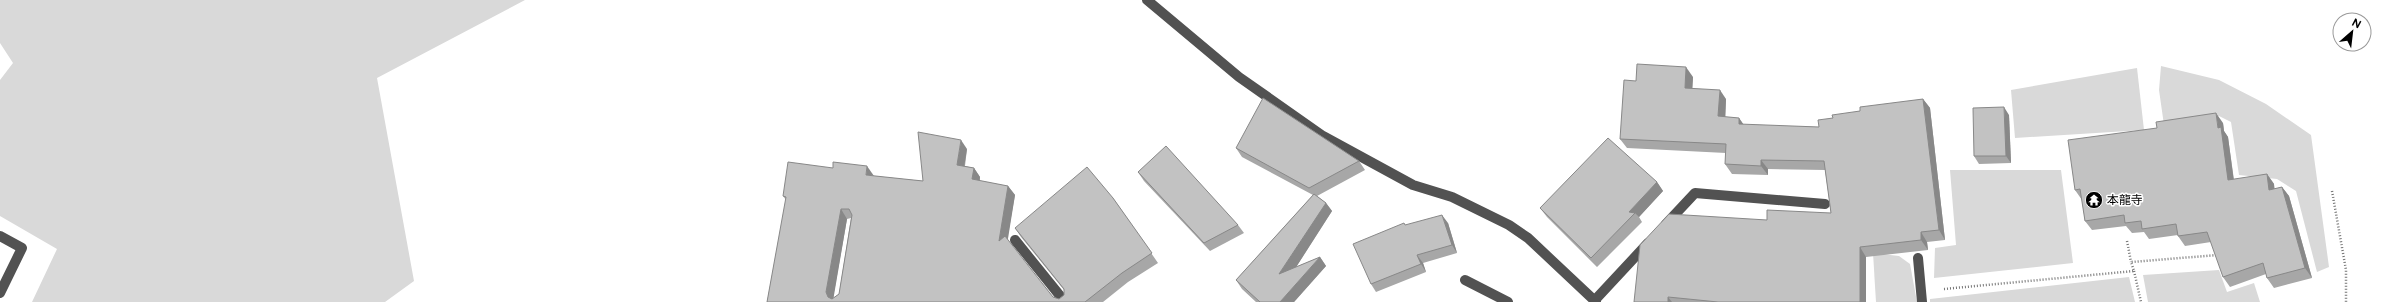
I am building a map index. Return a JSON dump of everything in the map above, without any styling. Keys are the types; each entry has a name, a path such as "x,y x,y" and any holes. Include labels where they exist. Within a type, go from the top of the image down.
{"street":[{"path":"1147,0 1239,77 1323,136 1368,162 1413,185 1452,197 1509,225 1528,238 1595,301 1695,193 1825,204"},
{"path":"0,236 22,248 0,293"},
{"path":"1015,240 1065,302"},
{"path":"1918,258 1922,302"},
{"path":"1465,280 1508,302"}],"path":[{"path":"2332,191 2346,270 2346,302"},
{"path":"2127,241 2141,302"},
{"path":"2131,262 2222,255"},
{"path":"1921,292 2134,271"}],"shaded area":[{"path":"0,0 525,0 377,78 414,281 385,302 32,302 57,249 0,216 0,80 13,63 0,43"},
{"path":"2161,66 2219,80 2266,104 2311,135 2329,267 2317,272 2296,191 2277,179 2239,175 2231,122 2219,116 2164,125 2159,90"},
{"path":"2137,68 2144,130 2015,138 2011,90"},
{"path":"1950,170 2061,170 2073,263 1934,278 1935,248 1956,245"},
{"path":"1873,253 1899,256 1910,264 1917,302 1876,302"},
{"path":"2219,270 2227,292 2254,283 2260,302 2148,302 2143,275"},
{"path":"2129,277 2135,302 1930,302 1930,299"}],"building":[{"path":"1637,64 1686,67 1685,88 1720,90 1718,116 1739,118 1739,124 1819,127 1818,120 1833,118 1832,115 1860,111 1860,107 1923,99 1939,230 1921,232 1921,240 1860,247 1860,302 1718,302 1668,297 1668,302 1634,302 1640,245 1669,214 1767,220 1767,210 1831,213 1824,161 1761,160 1761,166 1725,164 1726,144 1620,139 1624,80 1636,81"},
{"path":"1263,98 1359,161 1309,188 1236,148"},
{"path":"2004,107 2006,156 1974,156 1973,108"},
{"path":"2216,113 2218,128 2221,127 2228,180 2267,174 2269,190 2282,187 2305,268 2267,278 2263,263 2223,277 2207,232 2178,236 2176,224 2142,229 2141,221 2125,223 2124,215 2085,221 2080,189 2075,190 2068,140 2157,128 2156,122"},
{"path":"918,132 961,140 957,165 974,168 972,179 1008,186 999,241 1005,236 1053,297 1059,299 1064,295 1064,289 1015,228 1087,167 1113,198 1152,253 1122,273 1085,302 767,302 786,197 783,196 788,162 833,168 833,162 867,166 866,175 923,181","holes":["841,209 849,209 852,215 839,294 832,299 828,297 826,292"]},
{"path":"1608,138 1657,182 1629,212 1635,213 1591,258 1540,208"},
{"path":"1166,146 1238,225 1204,243 1138,172"},
{"path":"1314,194 1326,203 1279,274 1320,257 1280,302 1260,302 1236,280"},
{"path":"1442,215 1452,245 1417,255 1421,264 1371,284 1353,244 1404,223 1405,225"}],"place":[{"name":"本龍寺","path":"2094,200"}]}
